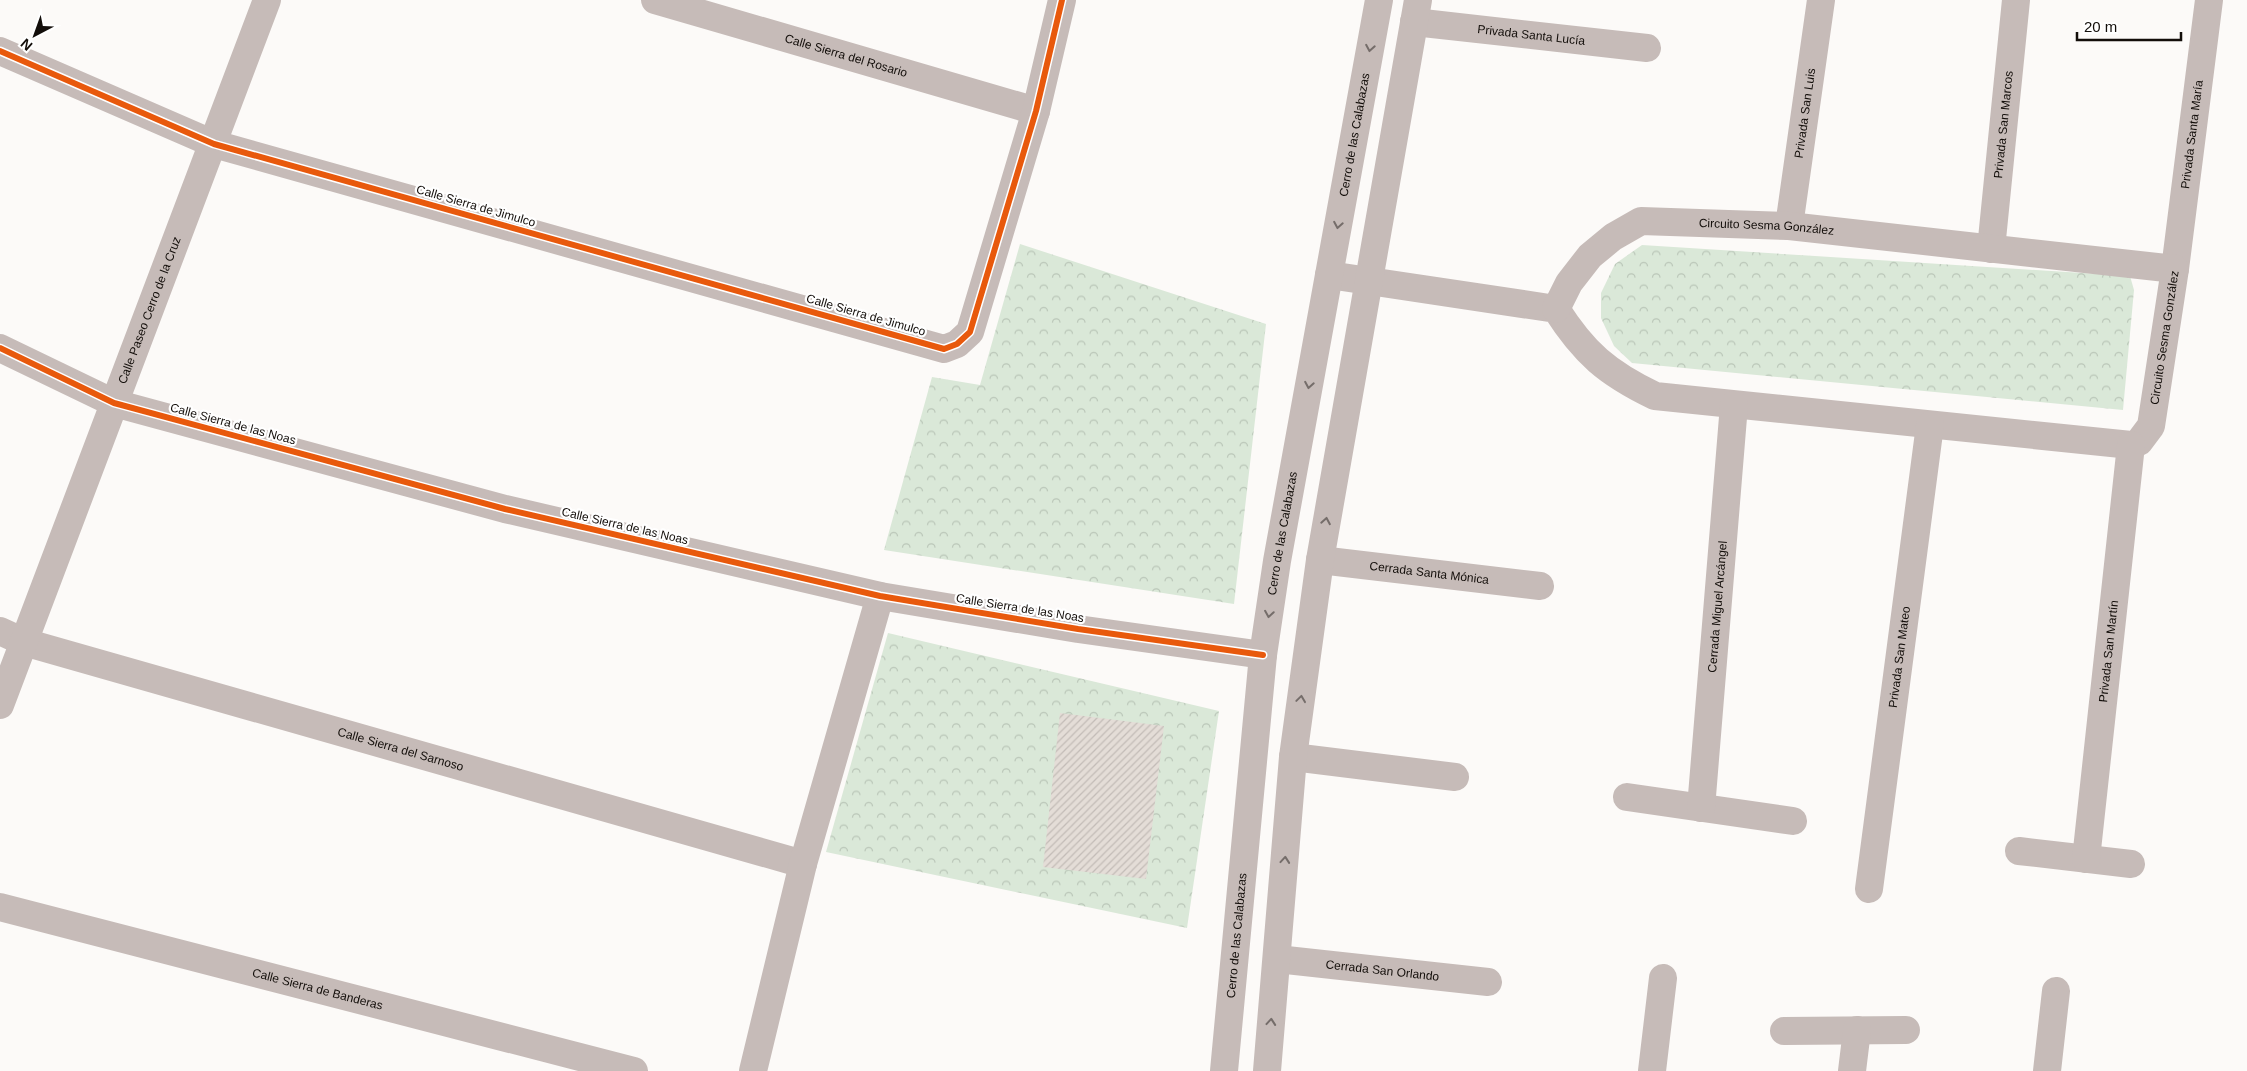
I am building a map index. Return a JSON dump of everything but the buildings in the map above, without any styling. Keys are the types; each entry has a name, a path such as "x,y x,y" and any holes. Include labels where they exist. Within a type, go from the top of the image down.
{"street":[{"name":"Calle Paseo Cerro de la Cruz","path":"0,705 12,636 114,403 214,144 267,0"},
{"name":"Calle Sierra del Rosario","path":"655,0 1036,111"},
{"path":"1036,111 1062,0"},
{"name":"Cerro de las Calabazas","path":"1224,1071 1263,656 1379,0"},
{"name":"Privada San Luis","path":"1790,226 1821,0"},
{"name":"Privada San Marcos","path":"1991,249 2016,0"},
{"name":"Privada Santa María","path":"2175,269 2209,0"},
{"path":"1267,1071 1293,758 1320,560 1416,11"},
{"name":"Privada Santa Lucía","path":"1416,11 1647,48"},
{"name":"Calle Sierra de Jimulco","path":"0,51 214,144 944,349 957,344 970,332 1036,111"},
{"name":"Circuito Sesma González","path":"1556,309 1568,283 1590,256 1613,237 1641,221 1790,226 2175,269 2151,426 2139,442 2131,445"},
{"path":"1329,275 1556,309 1572,334 1593,358 1622,380 1654,396 2131,445"},
{"name":"Calle Sierra de las Noas","path":"0,348 114,403 505,510 880,596 1078,630 1263,656"},
{"name":"Cerrada Miguel Arcángel","path":"1701,808 1734,404"},
{"name":"Privada San Mateo","path":"1869,888 1930,425"},
{"name":"Privada San Martín","path":"2086,859 2131,445"},
{"name":"Cerrada Santa Mónica","path":"1320,560 1540,586"},
{"path":"753,1071 803,864 880,596"},
{"name":"Calle Sierra del Sarnoso","path":"12,636 803,864"},
{"path":"1293,758 1455,777"},
{"path":"1627,797 1793,821"},
{"path":"2019,851 2130,864"},
{"name":"Calle Sierra de Banderas","path":"0,907 634,1071"},
{"name":"Cerrada San Orlando","path":"1277,959 1488,982"},
{"path":"1652,1071 1663,978"},
{"path":"2047,1071 2056,991"},
{"path":"1852,1071 1857,1030"},
{"path":"1784,1031 1906,1030"}],"green space":[{"path":"1020,244 1266,324 1234,604 884,550 932,377 980,385"},
{"path":"1642,245 2130,276 2134,290 2123,410 1632,363 1614,346 1601,318 1601,293 1615,264"},
{"path":"888,633 1219,711 1187,928 826,852"}],"cycle path":[{"path":"0,51 214,144 944,349 957,344 970,332 1036,111 1062,0"},
{"path":"0,348 114,403 505,509 880,596 1078,629 1263,655"}]}
